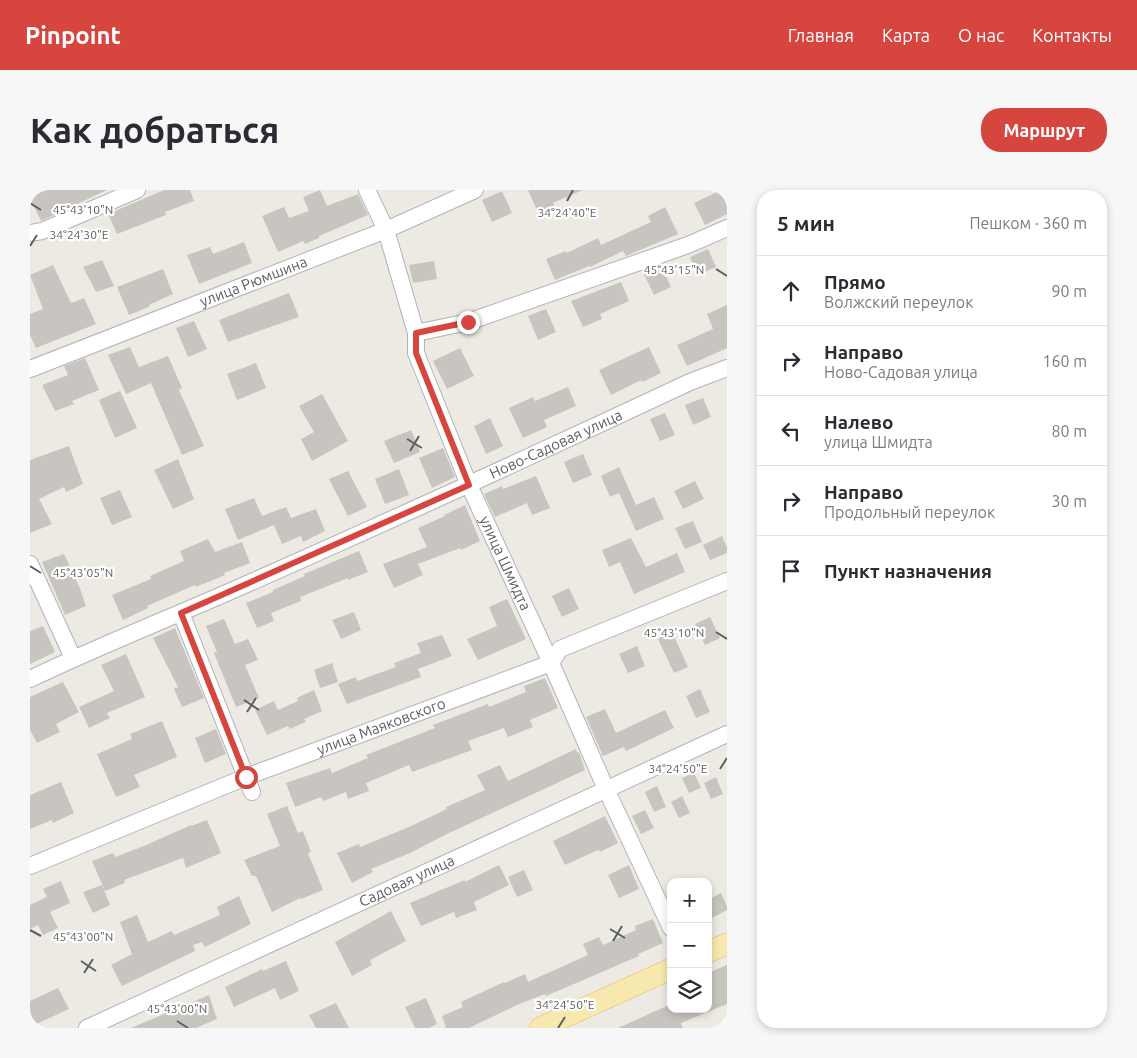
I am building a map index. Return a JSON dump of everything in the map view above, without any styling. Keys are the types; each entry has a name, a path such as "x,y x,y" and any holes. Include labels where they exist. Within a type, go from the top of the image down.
{"main road":[{"path":"712,950 727,944"},
{"path":"540,1028 667,971"}],"street":[{"path":"30,233 42,231 137,190"},
{"name":"улица Шмидта","path":"367,190 386,230 416,333 416,353 469,485 669,923"},
{"name":"улица Рюмшина","path":"30,369 386,230 475,190"},
{"path":"416,333 468,322 688,245 727,228"},
{"name":"Ново-Садовая улица","path":"30,679 73,658 181,613 469,485 690,382 727,368"},
{"path":"30,564 73,658"},
{"name":"улица Маяковского","path":"30,866 249,784 550,663 560,649 727,581"},
{"path":"181,613 249,784"},
{"name":"Садовая улица","path":"87,1028 727,734"}],"building":[{"path":"30,190 107,190 41,221 30,199"},
{"path":"164,190 190,190 194,201 165,212 166,215 117,234 108,214"},
{"path":"320,190 327,206 358,194 368,215 305,244 303,241 278,252 262,216 284,207 289,218 309,211 303,197"},
{"path":"528,190 583,190 553,203 556,210 540,217"},
{"path":"721,190 727,190 727,214 705,225 694,203"},
{"path":"502,191 512,213 492,222 482,200"},
{"path":"665,207 678,234 626,256 623,251 590,267 555,280 546,259 566,251 567,253 598,238 601,245 651,222 648,216"},
{"path":"244,242 252,263 199,284 187,255 210,247 213,254"},
{"path":"708,249 716,267 698,275 690,257"},
{"path":"102,260 114,286 96,292 83,267"},
{"path":"434,261 437,279 413,283 409,265"},
{"path":"53,265 71,303 84,298 96,324 36,348 30,335 30,314 43,309 30,275"},
{"path":"661,265 671,287 654,295 643,272"},
{"path":"163,269 173,294 129,315 117,287"},
{"path":"621,282 629,301 600,314 602,319 583,327 571,301"},
{"path":"289,293 299,317 228,342 219,320"},
{"path":"727,305 727,348 687,366 677,345 713,329 707,314"},
{"path":"546,309 556,332 538,340 528,316"},
{"path":"194,321 207,349 188,357 176,328"},
{"path":"130,347 139,367 168,356 182,388 179,390 204,446 182,455 151,383 126,394 108,355"},
{"path":"649,347 661,373 642,382 641,380 611,395 599,370"},
{"path":"460,348 474,376 447,389 433,361"},
{"path":"85,358 99,390 72,401 74,404 55,411 42,385 68,375 64,366"},
{"path":"256,363 266,388 237,400 227,374"},
{"path":"568,387 576,406 544,420 547,427 523,438 509,408 533,397 535,401"},
{"path":"120,391 137,428 115,438 99,400"},
{"path":"322,394 348,441 312,461 301,439 314,432 299,406"},
{"path":"703,398 711,417 693,425 685,405"},
{"path":"665,413 675,435 660,441 650,419"},
{"path":"490,418 503,446 486,454 474,426"},
{"path":"411,430 420,452 394,463 384,441"},
{"path":"69,446 83,484 66,492 64,487 39,499 52,524 30,533 30,460"},
{"path":"443,448 455,477 432,488 419,458"},
{"path":"583,454 592,475 573,483 564,462"},
{"path":"178,459 194,499 173,509 154,470"},
{"path":"619,467 636,505 654,497 664,519 636,531 619,493 610,497 601,476"},
{"path":"399,469 409,495 385,504 375,479"},
{"path":"348,471 367,507 348,516 329,479"},
{"path":"536,476 550,508 532,515 527,503 495,517 484,494 502,486 503,489"},
{"path":"695,481 704,499 683,509 674,491"},
{"path":"120,490 132,517 112,525 100,498"},
{"path":"254,498 262,516 286,507 291,518 316,509 325,531 303,542 301,536 282,544 274,525 238,540 225,509"},
{"path":"465,505 480,541 461,550 460,548 418,564 423,575 394,588 383,564 427,547 418,528"},
{"path":"693,521 702,542 685,549 675,528"},
{"path":"722,536 727,553 710,560 703,545"},
{"path":"631,538 646,567 677,553 685,572 634,594 620,562 609,567 602,550"},
{"path":"208,539 215,552 242,542 250,563 147,606 148,608 123,620 112,595 151,579 150,576 184,561 180,551"},
{"path":"359,551 368,572 300,597 301,601 271,613 274,621 257,628 246,603 305,576 304,574"},
{"path":"64,554 86,606 65,615 42,562"},
{"path":"569,588 579,609 562,617 552,596"},
{"path":"507,599 526,639 478,660 467,639 497,626 489,607"},
{"path":"354,612 361,630 341,639 332,620"},
{"path":"710,617 720,638 705,645 695,624"},
{"path":"224,619 235,644 248,639 258,660 245,665 259,698 236,707 214,653 217,652 206,626"},
{"path":"43,626 55,652 30,664 30,631"},
{"path":"175,628 204,698 182,707 174,689 178,687 153,638"},
{"path":"672,632 688,667 674,673 658,639"},
{"path":"442,635 452,656 418,669 421,677 347,704 338,684 356,677 357,681 396,667 394,663 421,653 417,643"},
{"path":"637,646 645,666 628,673 619,654"},
{"path":"126,654 145,697 107,713 110,718 89,728 79,707 114,691 101,665"},
{"path":"332,663 338,682 320,688 314,670"},
{"path":"545,678 558,708 530,720 533,727 508,737 504,728 468,741 472,750 412,772 409,765 366,783 369,791 348,799 346,792 323,801 321,797 295,807 286,783 330,768 332,773 368,758 366,755 435,728 433,725 488,704 489,707 526,692 524,686"},
{"path":"63,682 79,712 56,724 60,732 37,743 30,730 30,697"},
{"path":"700,689 710,712 696,718 686,696"},
{"path":"314,690 322,711 304,719 306,722 290,729 288,726 267,735 255,710 274,701 278,710 298,701 297,698"},
{"path":"605,709 616,733 665,710 674,728 626,751 624,747 603,756 586,717"},
{"path":"162,721 177,757 134,775 140,787 116,797 97,754 132,739 130,734"},
{"path":"216,729 226,754 205,763 195,738"},
{"path":"576,749 577,753 579,752 585,770 410,853 371,869 373,872 352,883 337,853 359,844 360,847 409,827 447,809 446,807 485,790 477,775 500,765 508,781"},
{"path":"694,773 701,788 689,793 682,778"},
{"path":"716,777 723,794 711,799 704,783"},
{"path":"61,782 74,813 53,823 52,820 30,829 30,795"},
{"path":"657,786 666,807 654,812 645,792"},
{"path":"682,796 690,813 679,818 671,802"},
{"path":"287,806 298,833 303,831 311,852 308,853 323,890 300,898 272,912 256,876 252,876 244,860 280,846 267,814"},
{"path":"645,810 654,828 641,834 632,816"},
{"path":"605,816 618,843 565,865 553,841"},
{"path":"207,820 221,853 186,868 183,858 124,880 125,883 105,891 92,861 113,853 115,857"},
{"path":"499,865 509,885 474,902 477,910 456,918 454,912 421,926 410,903 465,880 465,882"},
{"path":"629,865 639,889 619,898 608,875"},
{"path":"524,870 533,890 517,897 508,877"},
{"path":"61,881 70,903 50,912 58,928 43,935 38,925 30,929 30,905 47,897 43,889"},
{"path":"102,885 110,905 93,913 83,892"},
{"path":"721,893 727,910 712,918 712,898"},
{"path":"239,896 251,924 205,947 202,942 193,945 195,951 122,986 111,965 132,954 120,922 137,915 148,942 172,931 174,935 220,915 217,907"},
{"path":"391,911 406,941 370,960 372,965 352,976 335,942"},
{"path":"653,919 663,943 638,954 639,956 546,996 545,994 519,1004 469,1028 446,1028 442,1016 463,1007 461,1002 525,974 528,982 588,955 583,944 599,937 603,945 636,930 635,926"},
{"path":"286,961 299,991 280,1000 275,988 234,1007 225,987 262,969 263,971"},
{"path":"727,965 727,1004 712,1010 712,971"},
{"path":"58,988 69,1009 30,1027 30,1001"},
{"path":"209,995 217,1019 196,1028 131,1028"},
{"path":"426,998 437,1024 429,1028 415,1028 405,1007"},
{"path":"336,1003 349,1028 316,1028 309,1015"},
{"path":"667,1006 667,1013 705,1013 681,1023 683,1028 618,1028"}],"route":[{"path":"246,777 181,613 469,485 416,353 416,333 468,322"}]}
